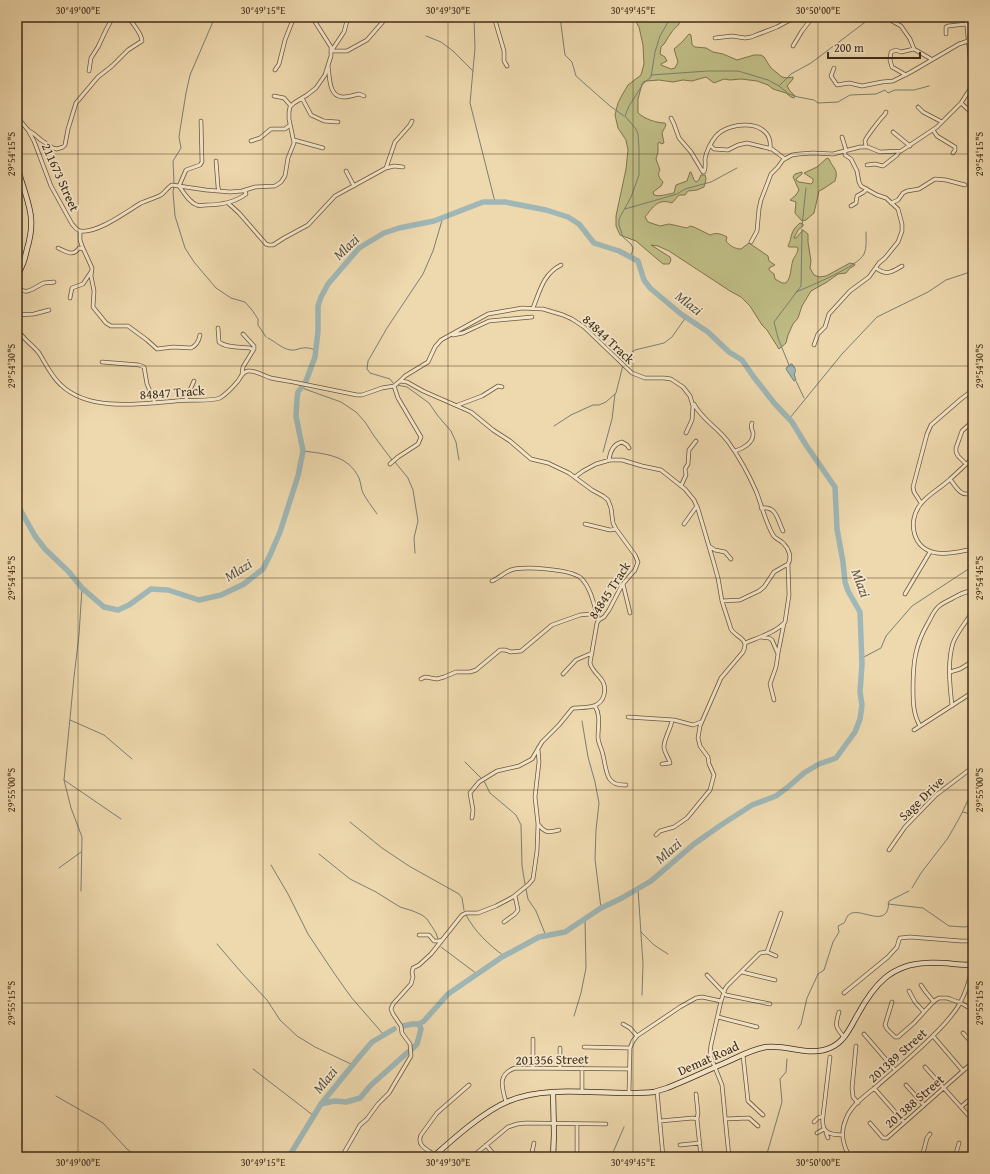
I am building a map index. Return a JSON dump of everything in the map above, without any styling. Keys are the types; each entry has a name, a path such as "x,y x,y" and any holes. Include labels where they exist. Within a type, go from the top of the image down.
{"street":[{"path":"89,71 91,58 113,17"},
{"path":"17,117 27,129 53,148 57,149 62,147 64,145 76,103 98,77 128,50 142,40 140,32 131,22 129,17"},
{"path":"276,70 294,17"},
{"path":"200,334 197,343 191,348 173,347 157,349 130,327 125,325 109,325 102,319 92,304 94,291 91,276 92,268 83,249 80,233 81,231 89,231 108,223 148,200 163,194 171,185 230,192 256,187 275,186 281,182 285,176 288,158 294,140 290,124 289,112 291,106 316,88 325,75 331,56 332,49 312,17"},
{"path":"331,51 344,32 348,17"},
{"path":"331,51 347,51 367,40 387,17"},
{"path":"494,17 504,51 504,61 506,66"},
{"path":"714,38 732,36 745,38 751,37 793,20 812,17"},
{"path":"793,46 812,17"},
{"path":"867,165 875,164 883,166 899,152 933,130 961,103 970,89 972,77 966,17"},
{"path":"785,18 785,23"},
{"path":"892,21 901,26 910,39 914,49 931,59"},
{"path":"946,34 946,27 948,26 966,24"},
{"path":"834,68 831,76 837,85 849,83 859,86 893,81 959,44 968,42"},
{"path":"906,75 892,67 890,60 891,52 896,50 901,52 914,49"},
{"path":"328,66 331,88 337,96 344,98 360,94 364,96"},
{"path":"274,96 284,98 291,106"},
{"path":"302,98 310,115 324,121 338,122"},
{"path":"961,103 973,114"},
{"path":"918,107 923,112 942,122"},
{"path":"866,147 865,142 867,137 886,112"},
{"path":"672,118 678,138 691,152 702,172 705,171 706,156 715,136 726,129 752,125 761,129 768,135 771,141 770,149"},
{"path":"179,186 186,170 200,165 202,162 201,121"},
{"path":"386,168 395,142 412,121"},
{"path":"251,140 260,138 271,129 285,129 290,124"},
{"name":"211673 Street","path":"27,129 34,141 51,186 72,224 81,231"},
{"path":"933,130 937,136 955,148 953,153"},
{"path":"894,132 910,146"},
{"path":"814,345 818,334 825,327 829,314 850,291 869,277 898,242 902,231 899,211 886,198 877,195 860,183 857,171 850,159 845,155 846,150 842,137"},
{"path":"294,140 323,148"},
{"path":"710,145 714,149 728,150 738,145 747,143 770,149 785,158"},
{"path":"751,242 757,233 759,207 771,174 785,158 813,152 833,154 860,147 866,147 880,152 899,152"},
{"path":"216,161 219,191"},
{"path":"17,166 28,202 31,218 30,239 23,265 17,275"},
{"path":"228,203 239,213 266,244 271,245 309,224 335,196 386,168 394,166 403,167"},
{"path":"346,172 354,186"},
{"path":"891,203 897,201 903,193 919,189 935,180 946,180 965,185"},
{"path":"179,186 189,199 198,205 228,203 245,195 247,193 245,190"},
{"path":"851,206 855,204 857,196 868,189"},
{"path":"58,248 73,253 80,248 83,249"},
{"path":"533,308 544,280 551,271 561,265"},
{"path":"876,268 880,272 892,272 902,266"},
{"path":"70,298 72,288 83,284 91,272"},
{"path":"17,288 21,291 26,291 37,288 45,283 54,282"},
{"name":"84844 Track","path":"400,381 405,376 428,362 437,344 488,314 522,308 533,308 552,312 572,319 584,327 632,373 645,378 671,379 683,387 706,421 722,434 735,451 756,491 774,536 787,548 790,558 788,564 789,595 786,619 776,668 770,684 774,700"},
{"path":"17,315 34,314 49,310"},
{"path":"450,336 463,333 489,321 532,317"},
{"name":"84847 Track","path":"17,328 25,340 39,353 56,380 67,391 84,400 120,405 186,399 214,399 221,397 237,382 253,350"},
{"path":"218,328 220,343 227,346 250,348 253,350 254,345 243,334"},
{"path":"102,362 139,365 144,368 147,384 155,402"},
{"path":"242,374 250,371 280,380 357,395 394,386 400,381"},
{"path":"186,399 194,381"},
{"name":"84845 Track","path":"400,381 407,382 423,391 458,405 475,415 531,459 558,468 575,477 608,500 611,508 613,523 635,555 638,562 635,570 623,584 609,610 604,617 598,619 591,666 605,688 603,699 595,706"},
{"path":"390,464 418,444 421,437 398,398 394,386"},
{"path":"458,405 486,394 498,386 502,387"},
{"path":"921,503 914,492 913,487 929,429 936,420 973,390"},
{"path":"686,433 693,414 692,401"},
{"path":"966,464 958,456 956,448 962,431 973,421"},
{"path":"735,451 742,448 751,440 753,435 750,427 752,423"},
{"path":"681,486 686,475 685,469 688,464 689,450 696,441"},
{"path":"609,460 610,454 617,443 622,442 629,448"},
{"path":"973,458 921,503 912,521 915,536 919,543 930,552 943,554 973,548"},
{"path":"575,477 590,467 609,460 622,460 660,470 685,489 697,506 718,578 722,601 733,632 744,640 745,643 745,649 743,652 721,678 701,722 699,730 699,742 703,752 708,757 709,764 714,775 709,792 687,818 674,827 660,831 656,835"},
{"path":"950,479 964,494 968,495 973,492"},
{"path":"684,524 697,506"},
{"path":"762,508 768,508 774,511 783,531"},
{"path":"585,524 610,530 616,529"},
{"path":"709,546 715,550 725,552 730,559"},
{"path":"905,594 930,552"},
{"path":"722,601 743,599 759,591 764,587 774,572 788,564"},
{"path":"492,581 499,578 508,570 517,568 538,568 571,573 580,577 590,592 598,619"},
{"path":"623,584 630,613"},
{"path":"920,726 916,719 914,709 913,670 914,657 922,634 935,611 942,604 964,593 973,592"},
{"path":"952,706 950,660 953,643 973,611"},
{"path":"421,679 425,677 437,679 456,672 474,671 480,668 500,650 511,652 521,651 549,627 562,621 584,614 590,614 598,619"},
{"path":"745,643 772,632 784,623"},
{"path":"761,637 772,640 778,654"},
{"path":"563,674 576,660 592,653"},
{"path":"950,672 960,669 973,661"},
{"path":"914,730 973,692"},
{"path":"472,818 473,807 469,794 473,788 497,771 519,766 532,759 542,742 574,708 595,706 597,709 599,720 598,739 609,779 613,783 626,786"},
{"path":"628,717 672,720 692,725 701,722"},
{"path":"662,764 670,763 664,745 672,720"},
{"path":"343,1157 360,1125 367,1120 378,1104 389,1092 411,1056 410,1044 402,1034 402,1026 391,1009 393,1004 410,984 413,977 413,968 425,960 462,914 478,913 496,906 515,896 530,884 533,879 537,851 538,824 535,797 539,762 538,748"},
{"name":"Sage Drive","path":"889,850 905,827 936,795 973,767"},
{"path":"538,824 545,831 550,832 559,830"},
{"path":"504,922 518,910 515,896"},
{"path":"767,952 781,913"},
{"path":"419,935 429,935 434,941 439,941 442,939"},
{"path":"844,993 888,957 897,947 900,938 910,937 961,941 973,940"},
{"path":"729,1157 722,1085 710,1050 721,1001 727,986 760,953 767,952 776,956"},
{"name":"Demat Road","path":"434,1156 483,1116 506,1102 526,1095 552,1092 657,1091 759,1049 772,1047 821,1051 835,1046 844,1037 872,991 886,977 894,972 911,965 927,963 973,966"},
{"name":"201389 Street","path":"850,1157 845,1147 843,1128 846,1118 851,1110 933,1036 961,1003 972,974 973,966"},
{"path":"742,972 775,980"},
{"path":"707,975 726,995 770,1004"},
{"path":"921,985 924,992 934,1002"},
{"path":"909,991 915,1002 924,1012"},
{"path":"629,1092 630,1048 637,1036 692,999 702,997 721,1001"},
{"path":"892,1002 886,1025 887,1029 895,1037 898,1037 939,998 947,998 961,1003 973,1010"},
{"path":"839,1012 836,1026 844,1037"},
{"path":"718,1017 757,1027"},
{"path":"623,1024 630,1028 637,1036"},
{"path":"964,1033 973,1044"},
{"path":"864,1034 895,1070"},
{"path":"933,1036 963,1071"},
{"path":"533,1068 534,1039"},
{"path":"856,1046 852,1088 853,1097 858,1103"},
{"path":"584,1047 630,1048"},
{"path":"560,1048 560,1068"},
{"path":"744,1055 748,1101 763,1115"},
{"path":"830,1057 822,1122 824,1129 827,1132 836,1135 843,1135"},
{"name":"201388 Street","path":"870,1123 884,1139 888,1138 904,1122 973,1062"},
{"path":"925,1067 968,1115"},
{"name":"201356 Street","path":"506,1102 502,1082 507,1072 515,1068 630,1069"},
{"path":"582,1068 582,1092"},
{"path":"906,1084 924,1105"},
{"path":"434,1156 420,1143 419,1139 437,1113 469,1085"},
{"path":"874,1088 904,1122"},
{"path":"657,1091 663,1157"},
{"path":"552,1092 554,1124 553,1157"},
{"path":"696,1094 701,1157"},
{"path":"961,1107 971,1098"},
{"path":"814,1122 822,1116"},
{"path":"660,1121 693,1118 697,1119"},
{"path":"725,1119 747,1118 758,1126"},
{"path":"472,1157 505,1130 514,1125 526,1123 606,1124"},
{"path":"577,1124 577,1154"},
{"path":"817,1134 824,1129"},
{"path":"827,1132 828,1138"},
{"path":"922,1157 927,1138 930,1134"},
{"path":"531,1157 534,1143"},
{"path":"955,1157 959,1143"},
{"path":"680,1145 700,1144"},
{"path":"486,1145 496,1157"}],"shaded area":[{"path":"636,17 682,17 681,21 661,47 660,54 665,57 667,61 661,65 671,69 675,68 678,62 674,49 689,34 691,35 692,45 695,47 706,48 713,52 723,54 737,60 754,55 761,55 771,68 782,77 793,77 787,86 795,96 794,98 786,93 773,89 768,85 757,81 724,79 714,83 706,77 692,81 646,81 642,84 638,99 638,113 647,119 665,123 666,125 662,133 664,143 658,143 656,159 660,170 659,176 663,182 661,186 653,192 654,195 661,196 674,193 676,185 687,181 690,172 696,182 699,180 701,175 705,175 706,179 704,187 697,190 688,191 685,195 679,195 672,203 663,202 656,204 645,217 648,222 660,226 669,224 687,228 690,226 710,235 721,234 727,237 726,241 731,246 741,249 749,243 768,256 769,261 775,265 769,268 769,270 774,274 775,279 782,283 786,283 788,280 793,260 798,252 797,247 788,246 793,232 800,223 803,224 803,226 798,230 794,238 796,238 803,230 808,234 811,261 810,268 814,275 819,277 826,276 850,263 855,264 846,273 838,274 811,291 802,306 798,318 793,324 786,343 779,349 750,306 741,297 669,251 658,246 651,245 670,257 671,260 669,264 663,264 636,241 620,235 616,226 616,216 626,169 628,150 626,140 618,128 615,115 621,97 628,85 641,75 644,64 643,45 639,27 635,20"},
{"path":"827,158 836,171 835,181 819,191 814,213 806,220 802,221 795,213 796,202 790,200 799,190 793,177 795,174 802,172 796,180 811,184 813,179 804,173 817,167"}],"water":[{"path":"791,364 795,368 794,374 796,380 794,381 786,369"}],"waterway":[{"path":"17,21 18,17"},
{"path":"174,183 173,161 181,148 179,137 190,75 215,17"},
{"path":"560,17 565,55 572,62 576,76 610,106 624,116"},
{"path":"631,257 633,248 631,244 623,237 619,225 619,219 631,197 639,175 639,148 636,129 625,116 629,106 643,84 651,77 655,52 660,36 671,17"},
{"path":"780,85 791,74 811,63 872,17"},
{"path":"474,18 475,48 470,103 495,202"},
{"path":"426,36 441,42 453,51 473,71"},
{"path":"651,75 708,71 738,71 768,80 789,94 814,100 818,103 838,102 850,95 876,94 885,90 888,93 895,90 914,90 929,86"},
{"path":"625,209 677,194 685,189 711,182 737,168"},
{"path":"174,186 175,216 185,248 194,262 216,288 231,298 245,302 258,319 258,325 266,337"},
{"path":"802,226 806,188"},
{"name":"Mlazi","path":"17,504 35,536 45,549 69,572 82,588 104,607 118,610 129,605 151,589 168,590 199,600 221,595 244,584 263,569 280,532 298,476 303,451 296,416 298,392 306,381 315,357 318,331 318,306 328,284 359,248 384,233 399,228 434,221 483,202 505,202 546,210 568,217 579,224 594,243 619,251 638,261 644,280 650,288 681,314 708,332 729,352 742,360 775,404 792,422 835,487 837,529 845,582 848,591 860,612 862,664 860,692 862,705 860,719 855,732 836,758 819,764 804,773 776,796 752,805 721,825 694,844 651,881 601,908 565,932 539,937 502,957 448,994 424,1021 419,1024 403,1026"},
{"path":"393,383 390,379 370,373 367,369 368,361 387,328 423,274 433,251 443,217"},
{"path":"789,365 778,338 774,322 801,286 802,229"},
{"path":"796,292 844,270 860,259 866,248 866,232"},
{"path":"789,419 842,354 877,317 928,292 946,280 973,271"},
{"path":"624,362 629,354 635,350 664,343 672,337 686,317"},
{"path":"268,338 288,349 294,350 306,348 316,350"},
{"path":"554,426 571,415 593,405 599,405 606,402 616,393 623,365"},
{"path":"796,381 804,398"},
{"path":"397,385 407,387 429,403 451,431 456,442 459,460"},
{"path":"302,388 341,402 356,412 392,460"},
{"path":"603,452 612,419 615,394"},
{"path":"303,451 336,457 349,464 359,478 363,493 377,514"},
{"path":"395,462 408,478 413,490 418,521 414,538 415,553"},
{"path":"862,658 881,648 886,636 912,606 973,566"},
{"path":"81,891 82,837 71,808 64,780 79,635 82,588"},
{"path":"70,720 104,735 132,759"},
{"path":"582,721 588,757 599,803 595,859 601,908"},
{"path":"465,762 482,779"},
{"path":"64,780 121,819"},
{"path":"484,781 490,793 516,815 521,825 522,866 525,884"},
{"path":"912,888 921,873 948,838 973,789"},
{"path":"963,812 973,815"},
{"path":"350,822 382,848 409,866 459,894 462,898 464,910"},
{"path":"59,868 81,852"},
{"path":"319,854 350,879 376,892 400,907 422,915 427,919 438,939"},
{"path":"271,865 288,894 308,934 351,997 384,1035"},
{"path":"526,889 528,899 536,911 546,936"},
{"path":"638,889 643,964 642,995"},
{"path":"798,1029 801,1024 807,998 818,974 824,970 833,942 839,932 838,926 844,923 848,916 852,913 875,916 883,915 888,910 889,901 909,891"},
{"path":"888,904 923,908 949,926 965,927 973,925"},
{"path":"466,915 483,938 504,956"},
{"path":"574,1016 581,993 586,968 585,919"},
{"path":"641,932 654,945 668,954"},
{"path":"217,944 267,1000 280,1020 297,1036 315,1047 353,1065"},
{"path":"441,947 477,974"},
{"path":"412,1049 417,1044 421,1029 419,1024"},
{"name":"Mlazi","path":"286,1157 291,1153 321,1104 360,1056 372,1042 394,1029"},
{"path":"321,1104 334,1101 346,1102 360,1098 370,1086 408,1052"},
{"path":"766,1157 782,1102 780,1079 786,1072 787,1059"},
{"path":"253,1069 314,1116"},
{"path":"56,1096 103,1123 127,1149 137,1157"},
{"path":"611,1157 624,1127"},
{"path":"124,1157 133,1155"}]}
